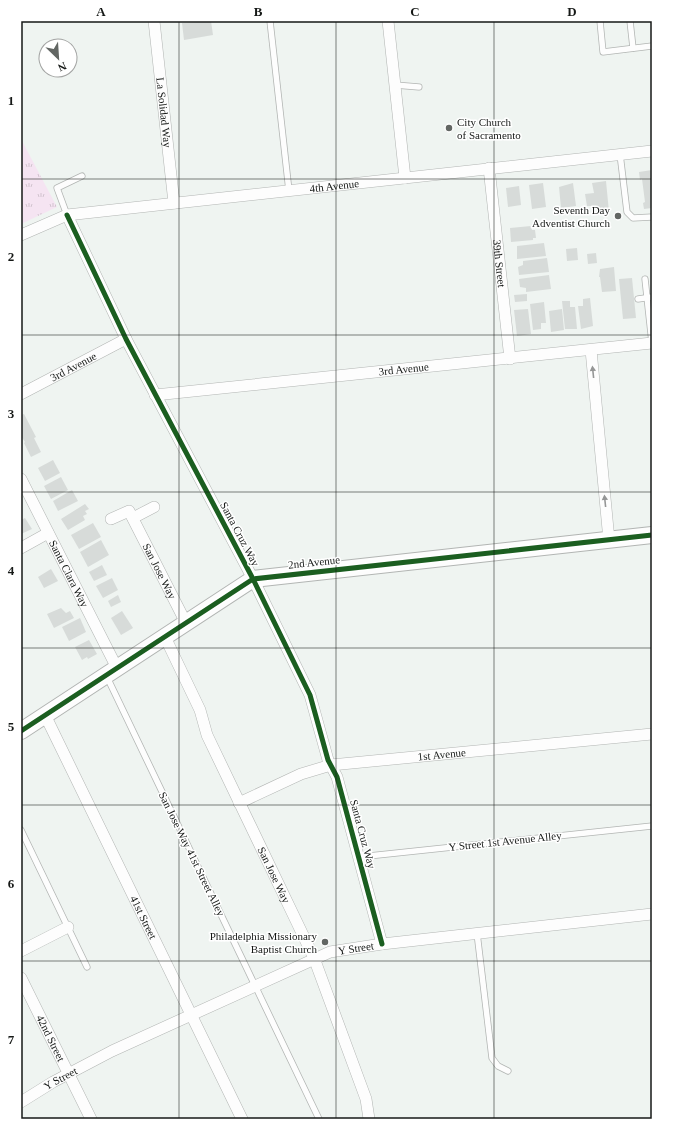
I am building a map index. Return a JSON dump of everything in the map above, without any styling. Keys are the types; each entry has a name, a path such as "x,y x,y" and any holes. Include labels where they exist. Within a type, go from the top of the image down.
{"street":[{"name":"La Solidad Way","path":"154,21 174,204"},
{"path":"388,21 405,178"},
{"name":"4th Avenue","path":"21,235 67,215 652,151"},
{"name":"39th Street","path":"488,168 510,359"},
{"name":"Santa Cruz Way","path":"67,215 126,339 253,579 310,694 328,760 337,777 382,944"},
{"name":"3rd Avenue","path":"21,394 126,339"},
{"name":"3rd Avenue","path":"155,395 652,343"},
{"path":"591,350 609,540"},
{"name":"Santa Clara Way","path":"21,480 48,533 112,671"},
{"path":"110,519 129,511 133,518 154,507"},
{"name":"San Jose Way","path":"133,518 186,623"},
{"path":"21,548 48,533"},
{"name":"2nd Avenue","path":"21,731 253,579 652,535"},
{"name":"San Jose Way","path":"165,637 200,710 207,735 314,958 366,1099 369,1119"},
{"name":"41st Street","path":"45,715 242,1119"},
{"name":"1st Avenue","path":"239,803 301,774 331,765 652,734"},
{"name":"Y Street","path":"21,1102 68,1073 314,958 347,948 652,914"},
{"path":"21,951 68,927"},
{"name":"42nd Street","path":"21,978 91,1119"}],"lane":[{"path":"270,21 289,191"},
{"path":"600,21 603,52 652,46"},
{"path":"630,21 633,48"},
{"path":"394,85 419,87"},
{"path":"620,154 627,212 633,218 652,217"},
{"path":"67,215 57,188 82,176"},
{"path":"645,280 650,297 652,343"},
{"path":"638,299 650,297"},
{"name":"San Jose Way 41st Street Alley","path":"112,671 255,985 319,1119"},
{"name":"Y Street 1st Avenue Alley","path":"359,857 652,826"},
{"path":"21,830 87,967"},
{"path":"477,934 492,1058 498,1066 508,1071"}],"green space":[{"path":"21,139 57,207 21,224"}],"building":[{"path":"211,21 213,35 184,40 182,23"},
{"path":"652,170 652,208 644,209 643,203 645,202 642,179 640,180 639,172"},
{"path":"606,181 609,212 598,213 597,206 587,206 585,194 594,193 592,183"},
{"path":"543,183 546,207 532,209 529,185"},
{"path":"573,183 576,206 561,208 559,187"},
{"path":"519,186 521,205 508,207 506,188"},
{"path":"531,226 532,230 535,230 536,238 533,238 533,240 511,242 510,228"},
{"path":"544,243 546,256 517,259 517,246"},
{"path":"577,248 578,260 567,261 566,249"},
{"path":"596,253 597,263 588,264 587,254"},
{"path":"547,258 549,272 519,275 518,267 523,265 523,261"},
{"path":"614,267 616,291 602,292 599,277 600,269"},
{"path":"549,275 551,289 526,292 526,288 520,287 519,279"},
{"path":"632,278 636,318 623,319 619,279"},
{"path":"527,294 527,301 515,302 514,295"},
{"path":"590,298 593,326 581,329 578,306 583,306 583,299"},
{"path":"562,301 570,301 570,307 575,307 577,329 565,329"},
{"path":"544,302 546,323 541,323 541,329 533,330 530,304"},
{"path":"528,309 531,334 517,336 514,310"},
{"path":"562,309 564,330 551,332 549,311"},
{"path":"24,414 36,437 34,438 41,452 31,457 21,436 21,415"},
{"path":"53,460 60,473 45,481 38,468"},
{"path":"61,477 68,490 51,499 44,486"},
{"path":"72,490 78,501 58,511 53,501"},
{"path":"85,504 89,509 85,511 87,514 83,516 85,520 68,530 61,519"},
{"path":"25,518 32,529 21,534 21,520"},
{"path":"93,523 101,537 79,549 71,535"},
{"path":"101,540 109,555 88,567 80,552"},
{"path":"102,565 107,575 94,581 89,572"},
{"path":"51,569 58,581 44,588 38,577"},
{"path":"112,578 118,590 103,598 96,586"},
{"path":"118,595 121,602 111,607 108,601"},
{"path":"61,608 66,613 70,611 74,618 54,628 47,614"},
{"path":"122,611 133,628 121,635 111,618"},
{"path":"80,618 86,632 69,641 62,627"},
{"path":"89,640 97,654 88,659 87,657 82,660 75,647"}],"cycle path":[{"path":"67,215 126,339 253,579 310,695 328,760 337,777 382,944"},
{"path":"21,731 253,579 652,535"}],"place":[{"name":"City Church of Sacramento","path":"449,128"},
{"name":"Seventh Day Adventist Church","path":"618,216"},
{"name":"Philadelphia Missionary Baptist Church","path":"325,942"}]}
